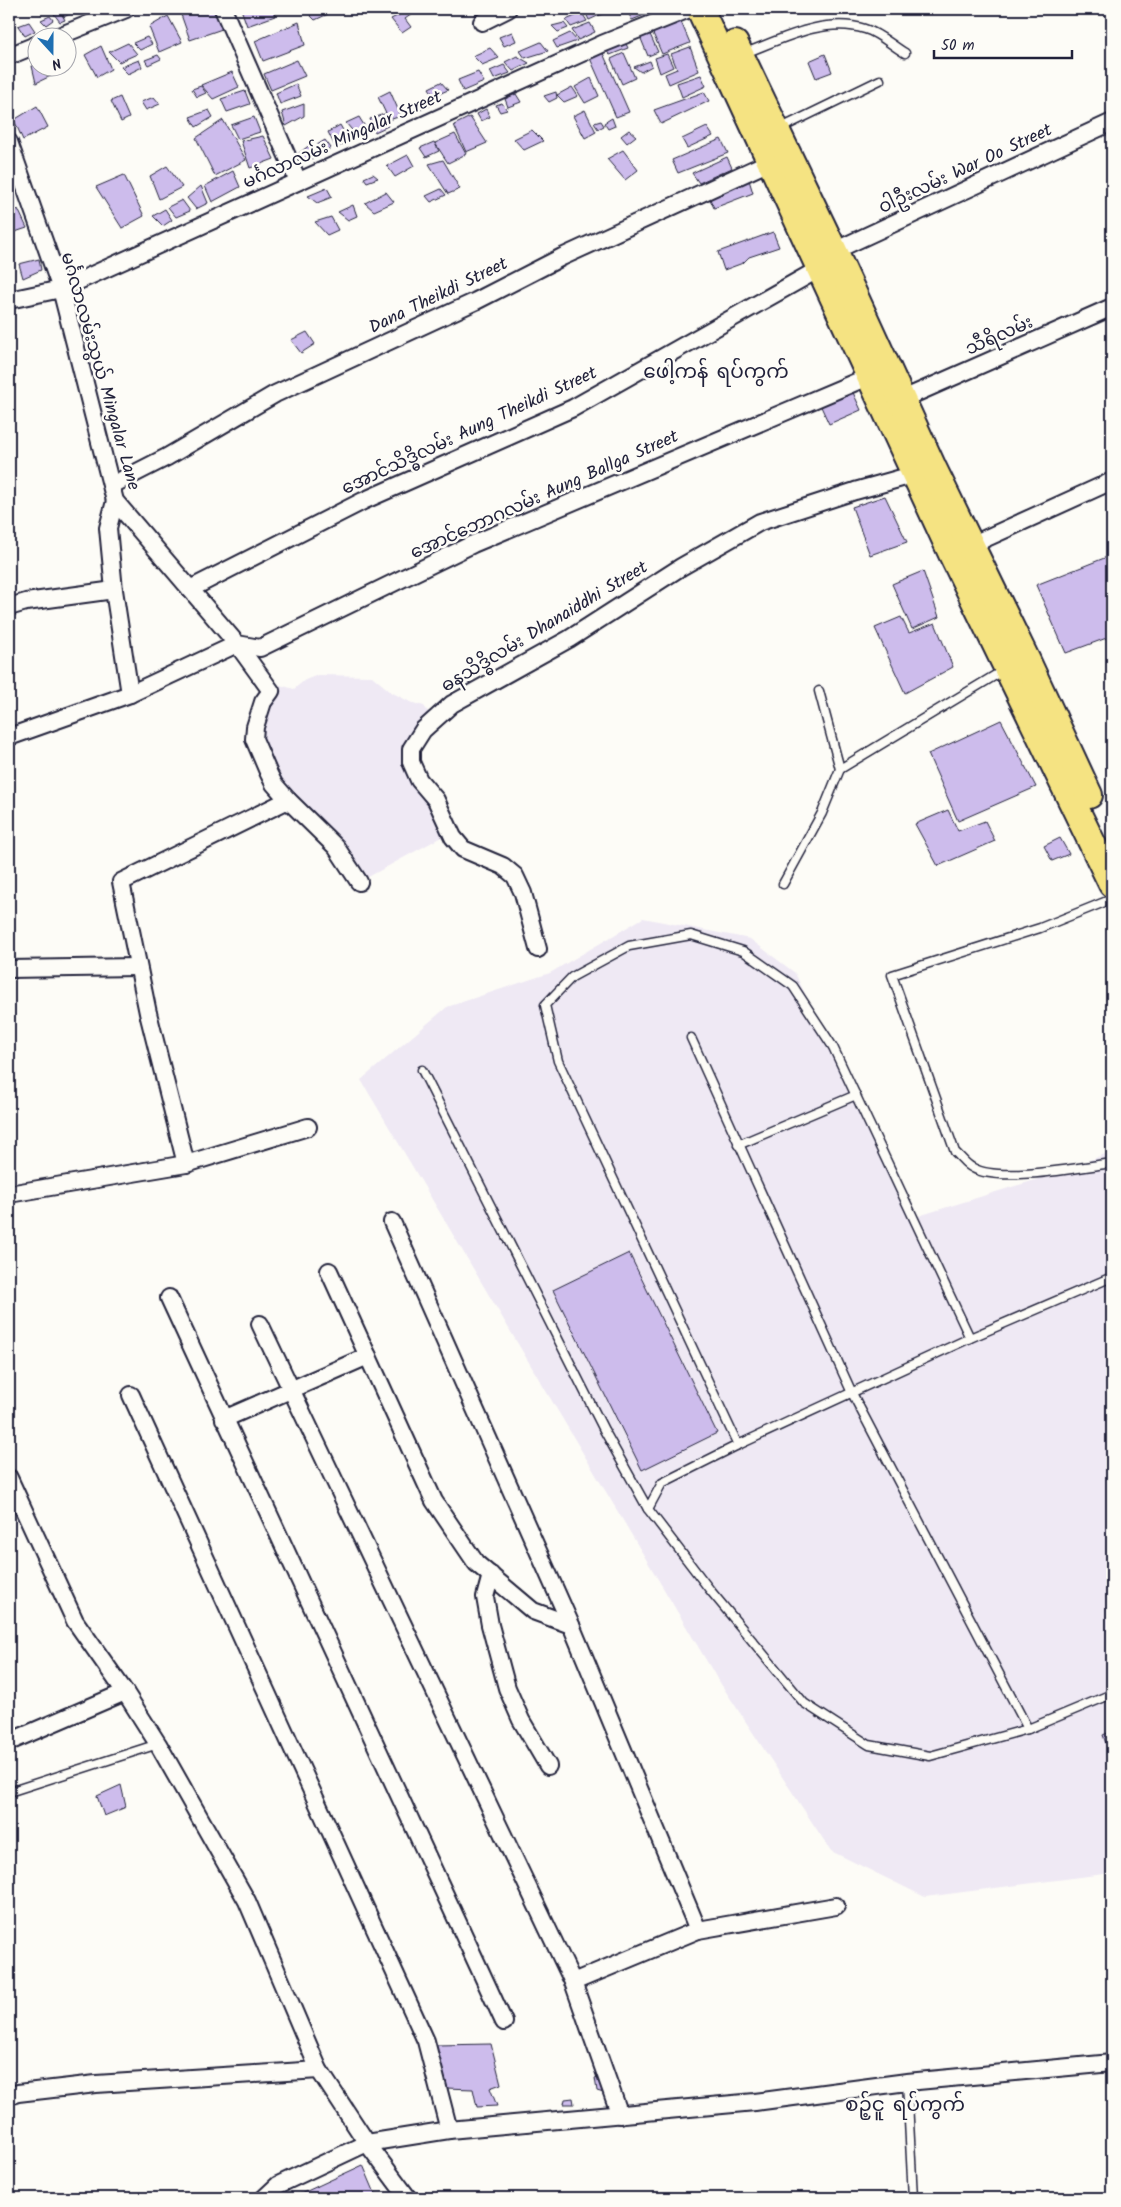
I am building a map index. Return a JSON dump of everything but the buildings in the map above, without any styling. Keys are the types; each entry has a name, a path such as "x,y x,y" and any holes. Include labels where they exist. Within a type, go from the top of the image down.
{"main road":[{"path":"700,9 732,58 827,260 903,399 933,468 971,545 1017,665 1112,884"},
{"path":"718,9 732,58"},
{"path":"827,260 870,376 916,474 1112,846"}],"street":[{"path":"78,28 126,9"},
{"path":"223,9 298,181"},
{"path":"482,22 508,9"},
{"name":"မင်္ဂလာလမ်း Mingalar Street","path":"9,300 61,289 602,44 689,9"},
{"path":"9,56 28,48"},
{"name":"ဝါဦးလမ်း War Oo Street","path":"827,260 1112,122"},
{"name":"မင်္ဂလာလမ်းသွယ် Mingalar Lane","path":"9,142 61,289 114,493 190,590 237,644 271,690 263,702 255,727 254,739 274,784 336,847 359,882"},
{"name":"Dana Theikdi Street","path":"114,493 167,457 275,394 468,305 562,257 779,158"},
{"name":"အောင်သိဒ္ဓိလမ်း Aung Theikdi Street","path":"190,590 364,501 573,408 827,260"},
{"name":"သီရိလမ်း","path":"903,399 1112,307"},
{"name":"အောင်ဘောဂလမ်း Aung Ballga Street","path":"237,644 260,648 473,544 870,376"},
{"name":"ဓနသိဒ္ဓိလမ်း Dhanaiddhi Street","path":"538,949 524,893 514,876 503,866 463,848 453,837 436,800 419,780 411,762 411,749 423,730 452,704 569,639 681,567 760,522 854,491 916,474"},
{"path":"971,545 1112,481"},
{"path":"114,493 108,528 114,590 130,694"},
{"path":"9,607 26,602 114,590"},
{"path":"9,736 130,694 237,644"},
{"path":"186,1164 137,967 121,882 288,800"},
{"path":"9,970 137,967"},
{"path":"9,1194 186,1164 308,1127"},
{"path":"392,1222 571,1626 698,1930"},
{"path":"329,1271 434,1501 476,1563 533,1612 571,1626"},
{"path":"169,1298 504,2022"},
{"path":"260,1324 573,1982 620,2115"},
{"path":"224,1419 368,1356"},
{"path":"130,1395 426,2041 449,2130"},
{"path":"9,1478 13,1499 75,1620 125,1692 158,1744 247,1901 319,2070 367,2143 408,2198"},
{"path":"491,1575 485,1597 490,1625 507,1688 521,1720 548,1766"},
{"path":"9,1742 125,1692"},
{"path":"573,1982 698,1930 836,1906"},
{"path":"264,2198 278,2185 367,2143 449,2130 755,2102 907,2082 1112,2063"},
{"path":"9,2096 18,2093 96,2084 319,2070"}],"lane":[{"path":"732,58 805,30 836,24 866,29 905,53"},
{"path":"769,134 880,80"},
{"path":"783,884 822,813 840,769 1017,665"},
{"path":"819,691 840,769"},
{"path":"1112,899 1040,928 892,975 955,1152 973,1168 999,1174 1046,1173 1112,1163"},
{"path":"738,1446 558,1061 545,1005 572,977 629,946 691,934 743,951 793,986 833,1047 970,1338"},
{"path":"691,1038 852,1393 1028,1729"},
{"path":"422,1070 600,1422 648,1509 710,1590 804,1703 868,1745 930,1756 1028,1729 1112,1694"},
{"path":"738,1145 856,1095"},
{"path":"648,1509 662,1483 970,1338 1112,1277"},
{"path":"9,1792 158,1744"},
{"path":"907,2082 913,2198"}],"shaded area":[{"path":"318,675 372,676 391,692 410,702 424,706 438,726 426,742 407,758 447,834 359,882 288,800 255,727 271,691 280,685 294,689 305,680"},
{"path":"643,918 750,939 795,973 912,1218 1064,1171 1112,1151 1112,1873 925,1897 831,1851 715,1675 361,1080 447,1007 550,973"}],"district":[{"name":"ဖေါ့ကန် ရပ်ကွက်","path":"716,371"},
{"name":"စဉ့်ငူ ရပ်ကွက်","path":"905,2104"}]}
